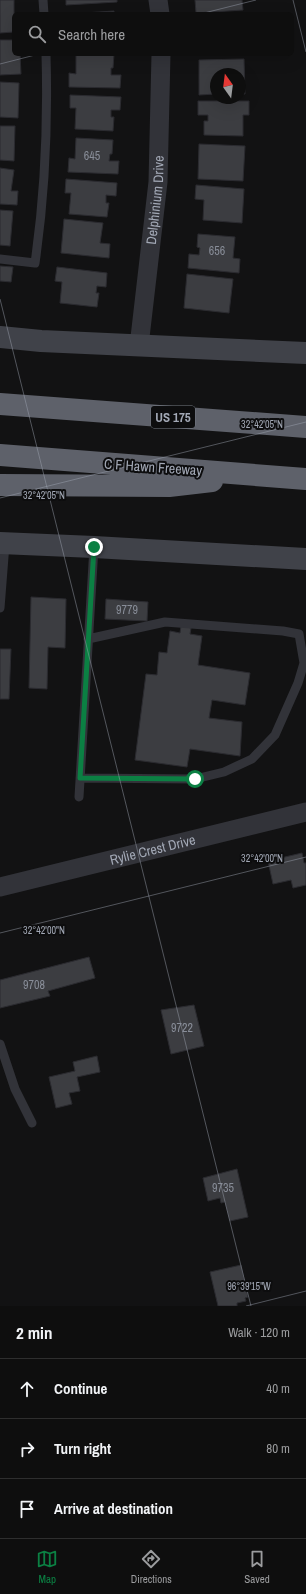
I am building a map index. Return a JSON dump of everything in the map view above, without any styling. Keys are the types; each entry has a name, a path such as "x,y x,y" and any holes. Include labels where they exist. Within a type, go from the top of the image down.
{"highway":[{"path":"0,394 39,407"},
{"name":"US 175","path":"0,404 306,427"},
{"name":"C F Hawn Freeway","path":"0,455 306,479"},
{"path":"0,485 169,486 265,476"}],"main road":[{"path":"0,337 41,341 306,353"},
{"path":"2,544 94,547 306,559"}],"street":[{"path":"158,0 160,12"},
{"name":"Delphinium Drive","path":"139,346 158,182 160,56"},
{"name":"Rylie Crest Drive","path":"0,887 306,812"}],"lane":[{"path":"43,0 44,12"},
{"path":"0,259 35,263 44,182 47,81 46,56"},
{"path":"0,608 2,544"},
{"path":"79,797 94,547"},
{"path":"80,778 195,779 224,772 252,759 275,735 304,663 299,634 283,631 165,622 88,639"},
{"path":"0,1044 15,1089 32,1123"}],"building":[{"path":"0,0 14,0 14,12 12,12 12,32 0,33"},
{"path":"66,0 117,0 117,2 66,5"},
{"path":"195,0 242,0 243,10 196,12"},
{"path":"0,40 12,40 12,56 20,56 21,74 0,75"},
{"path":"76,56 114,56 111,75 121,75 120,88 69,87 69,73 76,74"},
{"path":"244,59 244,68 210,68 210,94 199,95 199,60"},
{"path":"0,82 19,83 18,118 0,117"},
{"path":"70,95 121,97 120,110 111,110 111,117 114,117 113,131 75,129 76,108 70,108"},
{"path":"198,101 210,101 210,104 246,104 246,101 249,101 249,115 243,115 243,136 204,135 204,121 208,121 208,115 198,115"},
{"path":"0,126 15,126 14,161 0,160"},
{"path":"76,138 113,140 112,154 110,154 109,161 119,161 118,174 68,172 69,158 75,159"},
{"path":"199,144 245,146 243,181 198,179"},
{"path":"0,168 14,170 11,191 18,191 17,205 0,204"},
{"path":"66,179 117,183 116,196 106,195 106,203 109,203 107,217 69,214 71,193 65,193"},
{"path":"196,185 244,189 242,223 203,220 204,200 195,199"},
{"path":"0,210 13,211 10,246 0,245"},
{"path":"64,219 103,223 100,243 110,244 109,258 61,253"},
{"path":"198,234 235,237 233,258 240,259 239,273 188,268 189,254 199,255 200,248 197,247"},
{"path":"0,266 13,267 11,282 0,281"},
{"path":"57,267 107,273 106,287 97,286 96,293 99,293 97,307 60,303 62,282 55,281"},
{"path":"187,274 233,279 229,313 184,308"},
{"path":"31,597 66,599 65,648 48,647 47,689 29,688"},
{"path":"106,599 148,602 147,621 105,619"},
{"path":"181,626 191,628 190,634 202,636 198,665 250,673 245,705 212,700 209,718 242,722 240,756 190,749 187,767 135,760 146,674 157,675 159,652 167,653 170,631 180,633"},
{"path":"0,649 11,649 9,699 0,699"},
{"path":"302,853 304,863 306,863 306,885 293,888 291,880 273,884 268,861"},
{"path":"89,957 95,978 48,991 50,996 0,1008 0,980"},
{"path":"194,1005 204,1046 171,1054 161,1010"},
{"path":"97,1056 100,1072 77,1077 80,1091 69,1093 72,1104 56,1108 49,1077 75,1071 73,1062"},
{"path":"237,1169 248,1217 230,1221 225,1202 221,1203 220,1198 208,1201 203,1178"},
{"path":"241,1265 248,1297 245,1298 246,1301 237,1303 237,1306 218,1306 210,1272"}],"route":[{"path":"94,547 80,778 195,779"}]}
